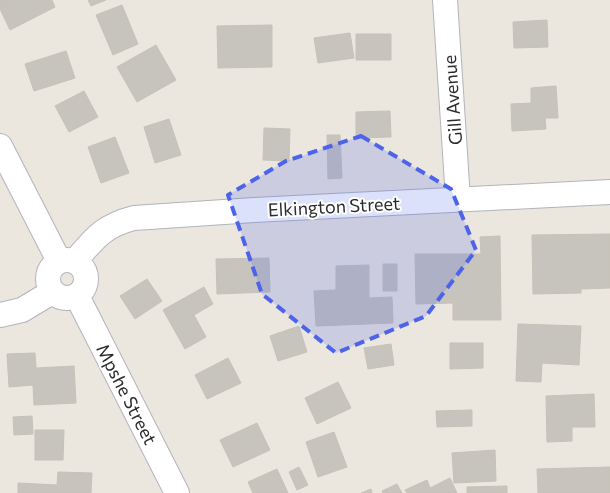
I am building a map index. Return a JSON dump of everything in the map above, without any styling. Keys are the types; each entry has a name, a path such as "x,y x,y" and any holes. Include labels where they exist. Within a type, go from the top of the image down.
{"street":[{"name":"Gill Avenue","path":"445,0 458,199"},
{"path":"0,146 67,261 81,265 85,271 86,285 77,296 68,298 59,297 52,292 49,286 49,272 67,261"},
{"name":"Elkington Street","path":"67,261 106,228 134,218 610,192"},
{"path":"0,315 22,310 52,292"},
{"name":"Mpshe Street","path":"77,296 177,493"}],"highlighted area":[{"path":"361,136 451,189 476,250 426,316 336,353 262,294 228,195 286,161"}],"building":[{"path":"0,0 52,0 55,7 10,30 0,9"},
{"path":"88,0 106,0 91,6"},
{"path":"122,5 138,44 113,55 96,15"},
{"path":"547,20 548,47 514,48 513,22"},
{"path":"272,25 272,67 218,68 217,26"},
{"path":"350,33 354,58 318,63 314,38"},
{"path":"356,34 391,34 391,60 356,60"},
{"path":"156,45 176,80 137,102 117,67"},
{"path":"66,51 75,78 34,91 25,64"},
{"path":"556,86 558,118 545,118 546,129 512,131 511,104 531,103 531,88"},
{"path":"84,91 98,117 69,132 55,106"},
{"path":"390,111 391,137 356,138 356,112"},
{"path":"169,119 181,155 155,163 144,127"},
{"path":"264,128 290,129 289,161 263,160"},
{"path":"327,135 340,135 342,178 328,179"},
{"path":"115,137 129,173 101,183 88,147"},
{"path":"610,234 610,288 581,289 581,293 533,294 532,235"},
{"path":"500,236 501,320 453,320 453,303 416,304 415,254 481,254 480,237"},
{"path":"269,258 270,292 217,294 216,259"},
{"path":"383,264 397,264 397,291 383,291"},
{"path":"369,265 369,298 392,297 393,323 316,326 314,291 336,290 336,266"},
{"path":"147,279 162,301 135,319 120,296"},
{"path":"204,287 213,304 194,315 206,337 185,349 163,310"},
{"path":"518,324 581,326 579,365 542,363 541,382 516,381"},
{"path":"299,326 307,352 278,361 270,336"},
{"path":"450,343 483,343 483,368 450,369"},
{"path":"391,344 394,365 368,369 364,348"},
{"path":"35,353 36,368 74,366 76,403 34,405 33,385 9,387 7,354"},
{"path":"228,358 241,383 207,399 195,375"},
{"path":"338,382 351,408 317,424 305,398"},
{"path":"594,394 595,427 572,427 572,441 547,442 546,396"},
{"path":"472,410 472,426 437,427 436,411"},
{"path":"32,416 33,434 14,435 13,417"},
{"path":"257,423 270,450 233,467 220,440"},
{"path":"35,430 64,430 63,460 35,460"},
{"path":"334,432 347,467 318,477 306,442"},
{"path":"495,450 496,481 454,483 452,453"},
{"path":"299,467 308,485 297,490 289,472"},
{"path":"610,467 610,493 538,493 537,469"},
{"path":"277,469 288,493 253,493 248,482"},
{"path":"58,472 92,473 91,493 18,493 18,483 57,485"},
{"path":"450,478 457,493 407,493 405,490 427,480 430,488"},
{"path":"397,484 402,493 383,493 382,491"},
{"path":"507,486 507,493 467,493 467,487"},
{"path":"371,489 372,493 361,493"}]}
